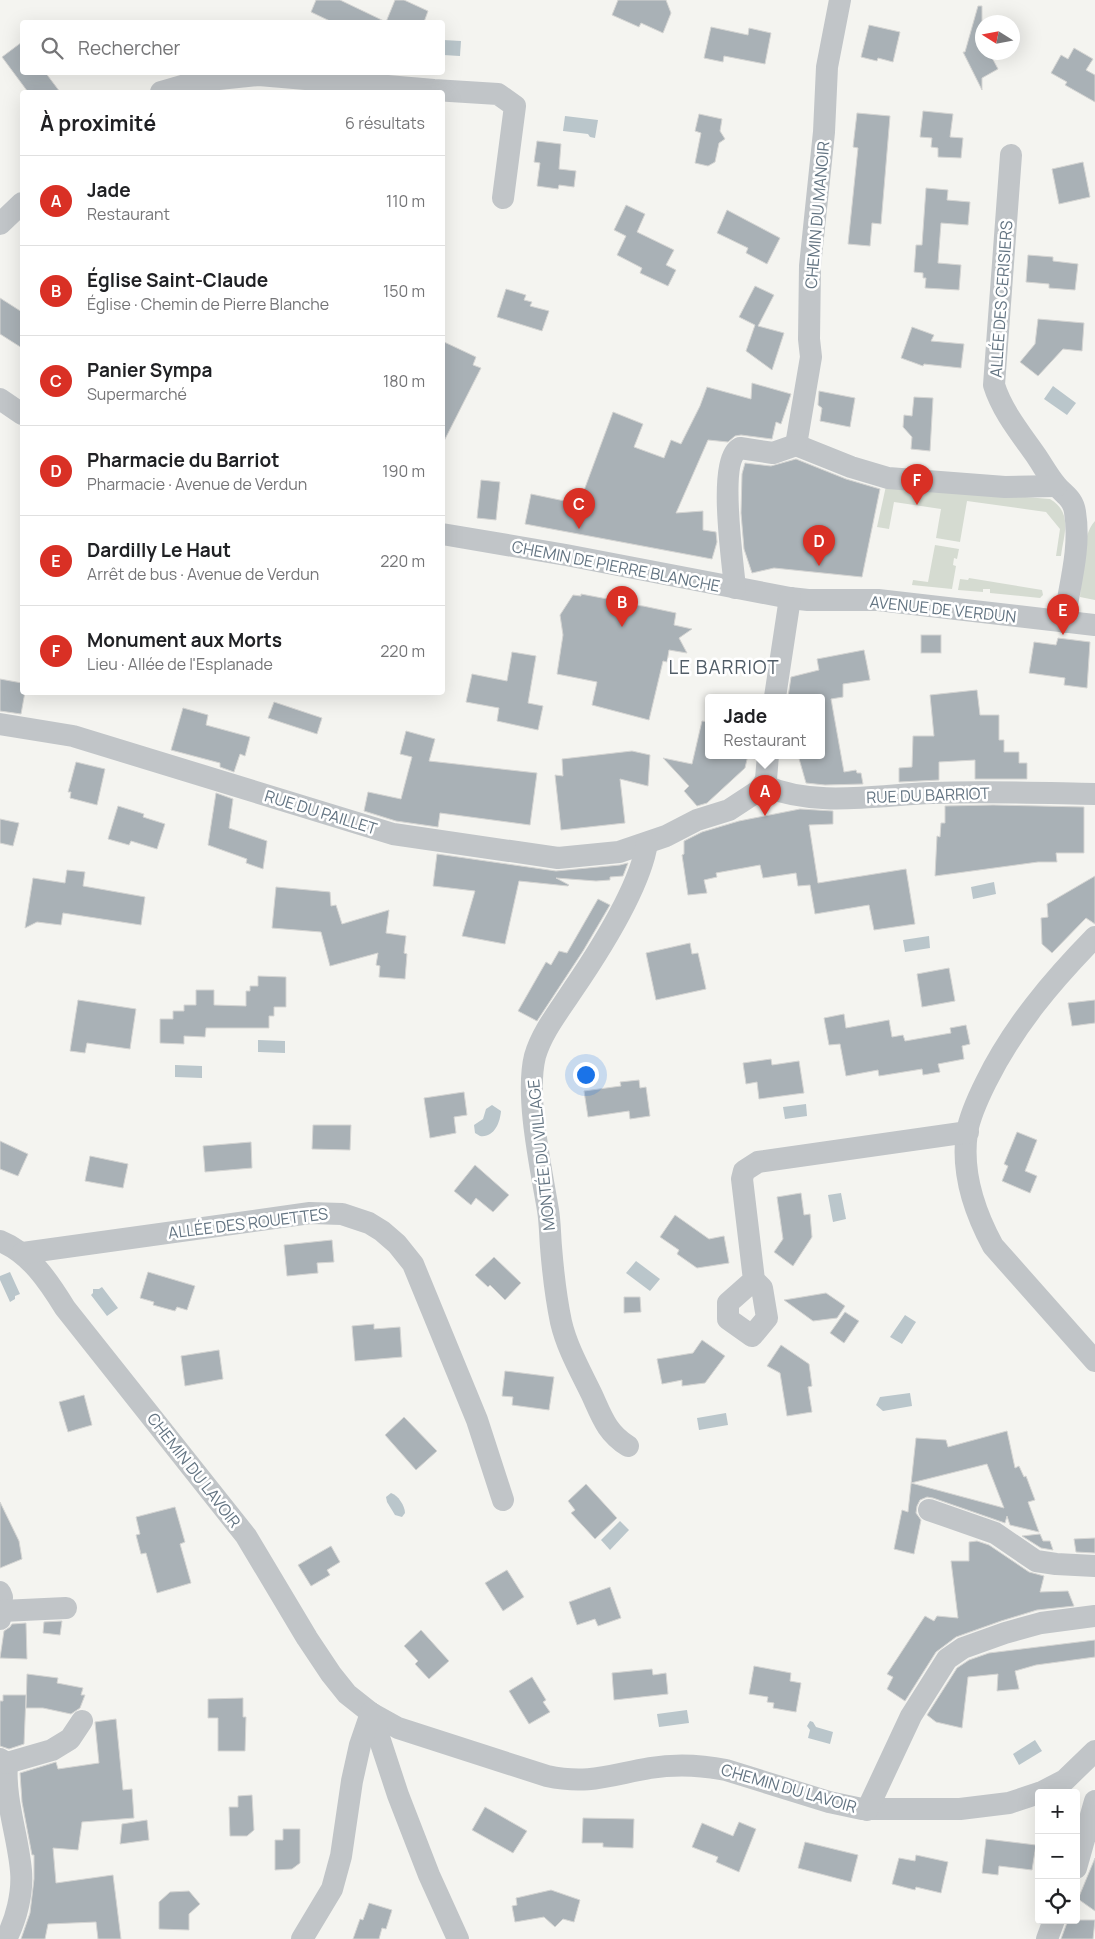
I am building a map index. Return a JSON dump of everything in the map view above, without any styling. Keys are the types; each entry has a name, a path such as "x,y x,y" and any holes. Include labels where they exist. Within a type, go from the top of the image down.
{"street":[{"name":"CHEMIN DU MANOIR","path":"797,438 811,357 809,339 810,266 824,132 828,66 840,0"},
{"path":"168,90 199,81 259,75 439,90"},
{"path":"445,90 498,94 515,106 503,198"},
{"name":"ALLÉE DES CERISIERS","path":"1011,155 994,385 1003,407 1056,486 1069,496 1075,511 1076,544 1071,591 1067,601 1064,622"},
{"path":"0,224 20,205"},
{"path":"0,399 20,413"},
{"path":"735,588 727,488 732,454 740,448 773,453 797,438 851,467 888,478 1004,487 1056,486"},
{"name":"CHEMIN DE PIERRE BLANCHE","path":"445,535 566,555 790,598"},
{"path":"775,694 790,598"},
{"name":"AVENUE DE VERDUN","path":"790,598 808,600 878,600 1095,625"},
{"name":"RUE DU PAILLET","path":"0,724 73,736 393,834 558,858 619,852 647,843 666,836 697,820 729,810 763,786"},
{"path":"763,786 766,778 768,759"},
{"name":"RUE DU BARRIOT","path":"763,786 780,793 829,798 932,793 1095,794"},
{"name":"MONTÉE DU VILLAGE","path":"628,1446 619,1440 605,1425 578,1369 562,1324 535,1120 532,1078 535,1055 550,1023 583,975 618,917 645,857 647,843"},
{"path":"1095,937 1058,976 1018,1026 999,1055 975,1106 968,1132 966,1163 971,1196 992,1246 1095,1361"},
{"path":"754,1280 742,1179 744,1171 758,1162 968,1132"},
{"name":"ALLÉE DES ROUETTES","path":"23,1252 310,1213 342,1214 369,1223 397,1244 415,1267 477,1420 503,1500"},
{"name":"CHEMIN DU LAVOIR","path":"0,1240 23,1252 54,1290 65,1308 246,1536 307,1638 331,1674 348,1694 371,1713 398,1728 547,1776 566,1780 580,1781 605,1778 667,1766 714,1768 829,1802 867,1810 960,1809 1009,1803 1035,1794"},
{"path":"929,1510 995,1533 1036,1561 1095,1566"},
{"path":"1,1608 66,1608"},
{"path":"867,1810 911,1716 947,1659 962,1648 1005,1633 1041,1624 1095,1616"},
{"path":"302,1939 332,1889 340,1856 352,1781 360,1745 371,1713"},
{"path":"371,1713 398,1794 426,1866 458,1939"},
{"path":"6,1939 12,1928 19,1897 21,1872 11,1820 4,1761 52,1750 70,1739 82,1722"},
{"name":"CHEMIN DU LAVOIR","path":"1047,1789 1065,1780 1094,1754"},
{"path":"1080,1854 1095,1801"},
{"path":"1047,1939 1053,1924"}],"shaded area":[{"path":"445,40 461,41 460,56 445,55"},
{"path":"565,116 598,120 595,138 590,137 588,134 563,131"},
{"path":"1053,386 1076,403 1067,415 1044,399"},
{"path":"886,486 1050,499 1062,511 1064,517 1065,532 1061,556 1056,556 1060,529 1046,512 967,501 960,542 936,538 941,509 894,502 889,529 877,527"},
{"path":"1095,521 1095,600 1080,597 1085,546 1090,528"},
{"path":"935,545 959,549 957,559 954,558 953,565 956,566 952,589 912,585 913,580 928,582"},
{"path":"969,578 1042,590 1043,595 1040,598 990,593 990,589 983,589 983,592 958,590 960,579 968,580"},
{"path":"994,882 996,894 973,899 971,887"},
{"path":"929,936 930,948 905,952 903,940"},
{"path":"258,1040 285,1041 285,1053 258,1052"},
{"path":"175,1065 202,1066 202,1078 175,1077"},
{"path":"806,1104 807,1116 785,1119 783,1107"},
{"path":"492,1105 501,1111 498,1125 489,1135 480,1136 475,1133 474,1125 483,1119 486,1109"},
{"path":"841,1193 846,1219 833,1222 828,1195"},
{"path":"636,1261 660,1279 650,1291 626,1273"},
{"path":"10,1272 20,1294 15,1296 15,1299 10,1302 0,1276"},
{"path":"102,1287 118,1308 107,1316 91,1295 93,1289"},
{"path":"905,1315 916,1322 902,1344 890,1337"},
{"path":"910,1393 912,1406 883,1411 876,1405 880,1397"},
{"path":"726,1413 728,1425 699,1430 697,1418"},
{"path":"391,1493 399,1498 405,1510 402,1517 395,1515 387,1502 386,1497"},
{"path":"620,1521 629,1530 610,1550 601,1540"},
{"path":"687,1710 689,1723 659,1727 657,1714"},
{"path":"810,1721 816,1727 833,1732 830,1744 808,1738 810,1730 807,1726"},
{"path":"1035,1740 1042,1751 1019,1765 1013,1754"}],"building":[{"path":"316,0 340,0 382,20 328,20 311,12"},
{"path":"395,0 404,0 428,11 425,20 387,20"},
{"path":"618,0 666,0 671,13 663,33 641,23 639,27 612,15"},
{"path":"978,6 982,6 982,15 975,15"},
{"path":"975,17 975,60 993,60 998,69 982,78 982,90 963,52 965,52"},
{"path":"869,25 900,32 893,62 878,58 877,61 861,57"},
{"path":"711,27 748,35 749,28 771,33 765,64 724,56 723,62 704,58"},
{"path":"20,44 20,75 47,75 58,90 27,90 2,57"},
{"path":"1074,48 1093,59 1086,70 1095,75 1095,102 1065,85 1067,82 1051,73 1061,55 1068,59"},
{"path":"923,111 953,114 950,137 963,138 961,158 938,157 938,148 931,147 932,138 920,137"},
{"path":"857,113 890,116 881,224 872,223 870,246 848,244 858,148 853,147"},
{"path":"699,114 722,119 720,131 725,139 719,143 715,162 708,166 695,163 701,133 695,131"},
{"path":"537,141 561,144 559,169 576,171 574,187 559,185 558,189 537,186 540,163 534,162"},
{"path":"1083,162 1090,197 1059,204 1052,169"},
{"path":"926,188 948,190 947,200 970,202 968,225 941,223 938,263 961,265 959,290 925,288 926,278 923,278 923,273 914,272 916,245 922,245"},
{"path":"626,205 645,214 637,232 674,250 666,265 676,270 668,286 640,273 642,268 617,255 626,236 614,230"},
{"path":"727,210 780,238 767,264 746,253 748,248 717,233"},
{"path":"1028,255 1053,257 1053,261 1078,264 1075,290 1049,288 1049,284 1026,282"},
{"path":"755,286 774,295 758,326 784,333 772,370 746,351 755,325 739,317"},
{"path":"506,289 526,295 524,300 532,302 530,306 549,311 542,331 497,317"},
{"path":"0,298 20,311 20,347 0,334"},
{"path":"1038,319 1084,323 1082,351 1063,349 1038,376 1020,362 1035,344"},
{"path":"912,327 934,335 931,341 964,344 961,368 924,364 923,366 901,358"},
{"path":"445,342 476,357 473,365 481,368 445,439"},
{"path":"752,383 791,394 781,424 776,422 772,439 741,435 735,436 728,442 708,440 676,513 703,511 703,530 716,532 717,542 712,559 525,524 531,494 579,504 613,412 643,424 634,447 664,458 671,440 681,444 700,406 707,387 751,399"},
{"path":"819,391 855,398 850,427 820,421 822,408 818,405"},
{"path":"914,397 933,398 930,451 911,449 912,437 903,427 904,415 912,416"},
{"path":"796,459 846,479 880,489 862,577 774,568 752,573 744,549 741,513 742,474 745,463 771,466"},
{"path":"481,480 500,482 496,520 477,518"},
{"path":"581,594 618,601 617,604 643,606 676,613 674,625 692,629 679,638 687,653 669,650 667,662 663,661 649,720 592,705 597,682 557,674 563,635 560,615 573,595 581,596"},
{"path":"921,635 941,635 941,653 921,653"},
{"path":"1058,638 1090,642 1087,688 1064,685 1065,678 1029,673 1034,642 1056,645"},
{"path":"864,650 870,680 843,684 843,697 831,699 844,772 856,770 857,773 861,773 863,784 825,785 806,783 799,759 825,759 825,694 788,694 791,677 819,670 817,659"},
{"path":"512,652 536,656 528,703 543,706 538,730 497,721 499,708 466,702 472,674 507,681"},
{"path":"0,679 20,683 20,695 24,695 21,714 0,711"},
{"path":"977,690 980,715 999,715 999,740 1004,740 1004,752 1019,752 1019,763 1027,763 1027,779 975,779 975,760 939,762 939,780 899,782 899,768 912,767 913,736 934,736 930,695"},
{"path":"274,702 322,718 317,734 268,718"},
{"path":"183,708 208,715 206,725 250,737 245,756 240,754 234,772 220,767 220,763 171,750"},
{"path":"702,721 705,721 705,759 747,759 745,768 707,803 697,806 684,791 689,786 663,758 692,764"},
{"path":"406,731 435,739 429,761 537,773 530,825 440,813 438,827 396,821 364,811 368,792 401,799 412,757 400,754"},
{"path":"632,751 650,755 648,786 620,779 625,823 561,830 555,775 563,776 562,759"},
{"path":"76,762 105,769 97,805 70,798 71,792 68,792"},
{"path":"216,793 233,799 229,828 267,841 263,869 246,863 247,859 208,845"},
{"path":"118,806 144,814 143,817 165,824 157,849 131,841 129,845 108,839"},
{"path":"945,806 1084,807 1084,853 1056,853 1057,862 1038,862 935,876 937,836 940,837 941,823 945,823"},
{"path":"800,809 833,811 833,824 809,825 818,883 906,869 915,924 874,930 869,905 815,914 810,885 798,886 796,873 763,878 760,865 716,873 717,877 704,880 707,893 688,895 682,855 684,854 684,841 702,832 739,821"},
{"path":"0,819 19,823 13,846 0,843"},
{"path":"437,854 556,871 628,863 623,876 610,877 610,880 596,881 556,878 568,886 519,881 505,944 462,936 475,891 433,886"},
{"path":"67,870 85,872 83,886 145,897 141,925 63,913 61,925 37,922 25,928 33,878 65,883"},
{"path":"1095,876 1095,924 1086,918 1052,953 1042,944 1041,918 1048,917 1047,904"},
{"path":"276,887 330,892 331,906 336,905 342,924 389,910 386,933 406,936 404,953 407,954 405,979 379,977 380,966 376,965 378,953 330,966 321,932 272,928"},
{"path":"598,899 610,905 583,951 537,1021 518,1011 546,962 551,965 559,951 567,953"},
{"path":"690,943 692,954 698,953 706,989 656,1000 646,953"},
{"path":"949,968 955,1001 922,1007 917,974"},
{"path":"258,976 286,977 286,1007 274,1007 274,1016 269,1016 269,1028 206,1028 205,1037 184,1036 184,1044 160,1043 160,1019 173,1019 173,1011 184,1011 184,1005 196,1005 196,990 214,990 214,1005 246,1006 246,991 250,991 250,986 258,986"},
{"path":"78,1000 136,1009 130,1049 87,1043 85,1053 70,1051"},
{"path":"1095,1000 1095,1023 1072,1026 1068,1003"},
{"path":"844,1014 846,1028 889,1020 892,1037 903,1035 905,1041 951,1033 950,1028 966,1025 970,1044 962,1046 964,1059 938,1064 940,1072 923,1075 922,1069 879,1076 878,1070 846,1076 840,1044 829,1045 824,1018"},
{"path":"771,1059 772,1065 799,1061 804,1093 759,1099 757,1082 746,1084 743,1063"},
{"path":"639,1080 640,1088 646,1087 650,1116 630,1119 629,1111 588,1117 584,1091 621,1086 620,1082"},
{"path":"464,1092 467,1115 454,1117 456,1133 430,1138 424,1098"},
{"path":"313,1125 351,1125 350,1150 312,1149"},
{"path":"1017,1132 1037,1140 1025,1171 1037,1176 1030,1193 1002,1181 1008,1166 1004,1164"},
{"path":"0,1141 28,1154 18,1176 0,1169"},
{"path":"251,1142 252,1168 205,1172 203,1146"},
{"path":"90,1156 128,1164 123,1188 85,1181"},
{"path":"475,1165 509,1195 493,1212 476,1198 471,1205 454,1191"},
{"path":"801,1193 804,1215 810,1214 812,1237 793,1266 774,1252 783,1239 777,1197"},
{"path":"675,1215 709,1239 724,1236 729,1263 697,1268 677,1254 679,1250 660,1237"},
{"path":"332,1240 334,1262 317,1263 318,1273 287,1276 284,1245"},
{"path":"494,1257 521,1283 505,1300 490,1285 488,1287 475,1275"},
{"path":"148,1272 195,1286 187,1310 177,1307 175,1311 153,1305 154,1302 140,1298"},
{"path":"826,1293 845,1306 837,1318 813,1321 784,1300"},
{"path":"624,1297 640,1297 641,1312 624,1313"},
{"path":"845,1312 859,1321 844,1343 830,1333"},
{"path":"374,1324 374,1329 400,1327 402,1357 355,1361 352,1326"},
{"path":"702,1340 725,1356 705,1383 682,1386 682,1380 662,1384 657,1359 693,1353"},
{"path":"781,1345 809,1364 812,1386 808,1387 812,1412 787,1416 780,1373 767,1366"},
{"path":"219,1350 223,1379 185,1386 181,1356"},
{"path":"505,1371 554,1377 549,1410 512,1405 513,1397 502,1396"},
{"path":"84,1395 92,1425 68,1432 59,1402"},
{"path":"404,1417 437,1451 416,1470 385,1435"},
{"path":"1007,1431 1015,1468 1019,1466 1024,1477 1026,1476 1035,1500 1028,1502 1039,1532 1010,1525 1007,1516 1005,1523 927,1497 920,1500 917,1506 916,1513 921,1520 914,1554 894,1549 902,1510 908,1512 911,1483 916,1438 946,1440 948,1447","holes":["987,1464 1004,1508 911,1483"]},
{"path":"586,1484 617,1518 595,1539 571,1513 575,1510 568,1501"},
{"path":"0,1502 19,1541 22,1559 0,1568"},
{"path":"175,1507 185,1542 180,1544 191,1583 157,1593 146,1553 141,1554 136,1535 140,1534 136,1517"},
{"path":"1040,1534 1043,1541 1050,1541 1053,1550 1041,1548 1022,1536"},
{"path":"1095,1538 1095,1553 1076,1552 1074,1539"},
{"path":"977,1541 989,1545 1029,1572 1044,1576 1040,1592 1068,1591 1074,1606 1037,1610 956,1637 936,1652 905,1701 887,1689 893,1677 887,1674 925,1616 934,1621 937,1616 958,1618 951,1561 969,1561 969,1542"},
{"path":"331,1546 340,1562 327,1570 330,1575 311,1586 298,1565"},
{"path":"507,1570 524,1597 503,1611 485,1583"},
{"path":"610,1587 621,1618 598,1626 595,1619 577,1625 569,1602"},
{"path":"62,1621 60,1635 43,1633 44,1622"},
{"path":"26,1623 27,1659 0,1658 4,1631 12,1624"},
{"path":"421,1630 449,1661 429,1679 415,1664 418,1661 404,1646"},
{"path":"1095,1640 1095,1657 1036,1665 1015,1671 1019,1689 997,1691 998,1674 968,1677 962,1728 936,1722 927,1715 957,1668 969,1660 989,1653"},
{"path":"754,1666 791,1673 790,1681 801,1683 796,1712 773,1708 774,1703 767,1702 768,1697 749,1694"},
{"path":"652,1669 653,1675 666,1673 668,1694 614,1700 612,1673"},
{"path":"27,1674 58,1678 57,1683 83,1688 81,1695 85,1695 80,1708 71,1714 43,1708 26,1708"},
{"path":"532,1677 546,1700 543,1702 550,1712 529,1724 509,1691"},
{"path":"3,1695 26,1695 24,1744 9,1749 0,1746 0,1701 3,1701"},
{"path":"243,1698 243,1717 246,1717 245,1751 218,1751 218,1718 208,1718 208,1699"},
{"path":"116,1719 123,1790 132,1789 134,1818 82,1822 78,1850 53,1848 56,1883 113,1875 121,1939 98,1939 96,1922 48,1924 45,1939 21,1939 30,1913 34,1879 34,1855 32,1855 22,1802 20,1773 56,1762 58,1769 99,1763 95,1722"},
{"path":"252,1795 254,1830 247,1836 230,1836 229,1807 238,1807 238,1796"},
{"path":"485,1807 527,1831 513,1853 472,1830"},
{"path":"583,1818 634,1819 633,1848 603,1847 603,1843 582,1843"},
{"path":"147,1820 149,1840 120,1844 122,1824"},
{"path":"739,1822 756,1829 739,1872 716,1862 718,1857 692,1847 702,1823 733,1836"},
{"path":"283,1829 300,1829 300,1863 292,1869 275,1870 275,1840 283,1840"},
{"path":"986,1839 1035,1845 1032,1870 999,1866 998,1875 982,1873"},
{"path":"805,1842 858,1855 851,1882 798,1868"},
{"path":"916,1855 948,1862 941,1893 916,1887 915,1890 892,1884 899,1858 915,1861"},
{"path":"1095,1858 1095,1911 1080,1900 1080,1894"},
{"path":"551,1890 580,1900 574,1922 563,1919 555,1927 544,1917 515,1922 512,1906 517,1905 516,1898"},
{"path":"189,1891 200,1904 189,1914 189,1930 159,1929 159,1902 170,1892"},
{"path":"369,1903 392,1910 386,1929 382,1928 379,1939 353,1939 360,1919 363,1920"},
{"path":"1080,1920 1095,1920 1093,1939 1061,1939 1067,1924 1080,1924"}],"place":[{"name":"Monument aux Morts","path":"917,505"},
{"name":"Panier Sympa","path":"579,529"},
{"name":"Pharmacie du Barriot","path":"819,566"},
{"name":"Église Saint-Claude","path":"622,627"},
{"name":"Dardilly Le Haut","path":"1063,635"},
{"name":"Jade","path":"765,816"}],"district":[{"name":"LE BARRIOT","path":"724,667"}]}
